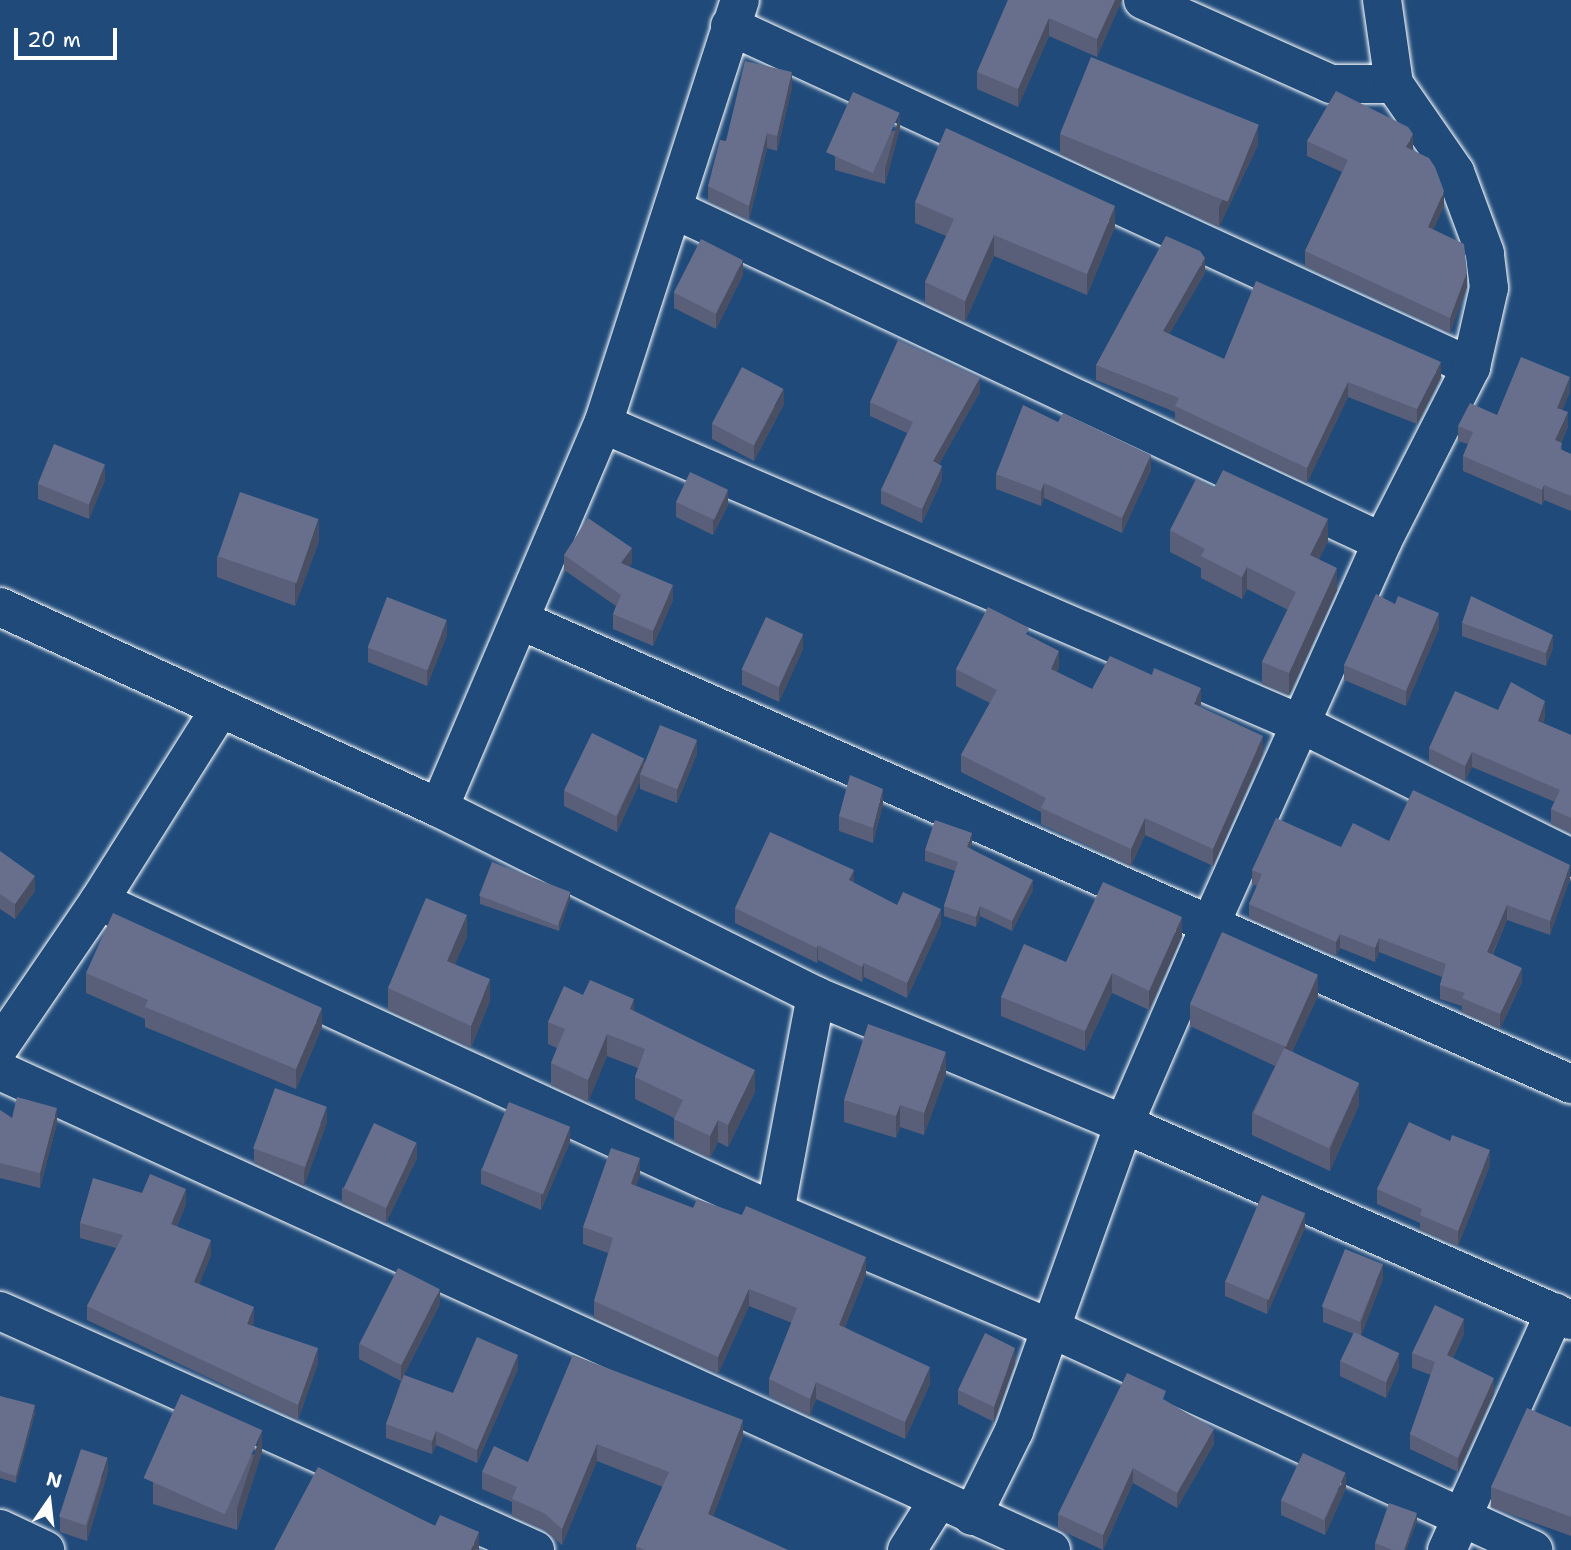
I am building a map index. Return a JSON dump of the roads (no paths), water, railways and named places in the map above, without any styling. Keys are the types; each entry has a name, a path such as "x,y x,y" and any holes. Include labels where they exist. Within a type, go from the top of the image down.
{"street":[{"path":"1143,0 1331,84 1394,84"},
{"path":"907,1550 956,1508 1014,1431 1124,1124 1210,923 1303,725 1382,542 1471,367 1489,288 1485,253 1455,172 1394,84 1382,0"},
{"path":"439,808 522,621 603,424 735,13 1471,367"},
{"path":"673,209 1382,542"},
{"path":"603,424 1303,725 1571,858"},
{"path":"1,609 439,808 816,996 1124,1124 1563,1316 1454,1534"},
{"path":"522,621 1571,1084"},
{"path":"0,1046 99,901 220,709"},
{"path":"99,901 775,1212 1050,1328 1454,1534 1533,1550"},
{"path":"775,1212 816,996"},
{"path":"0,1071 1051,1550"},
{"path":"0,1311 535,1550"},
{"path":"0,1529 45,1550"}]}
